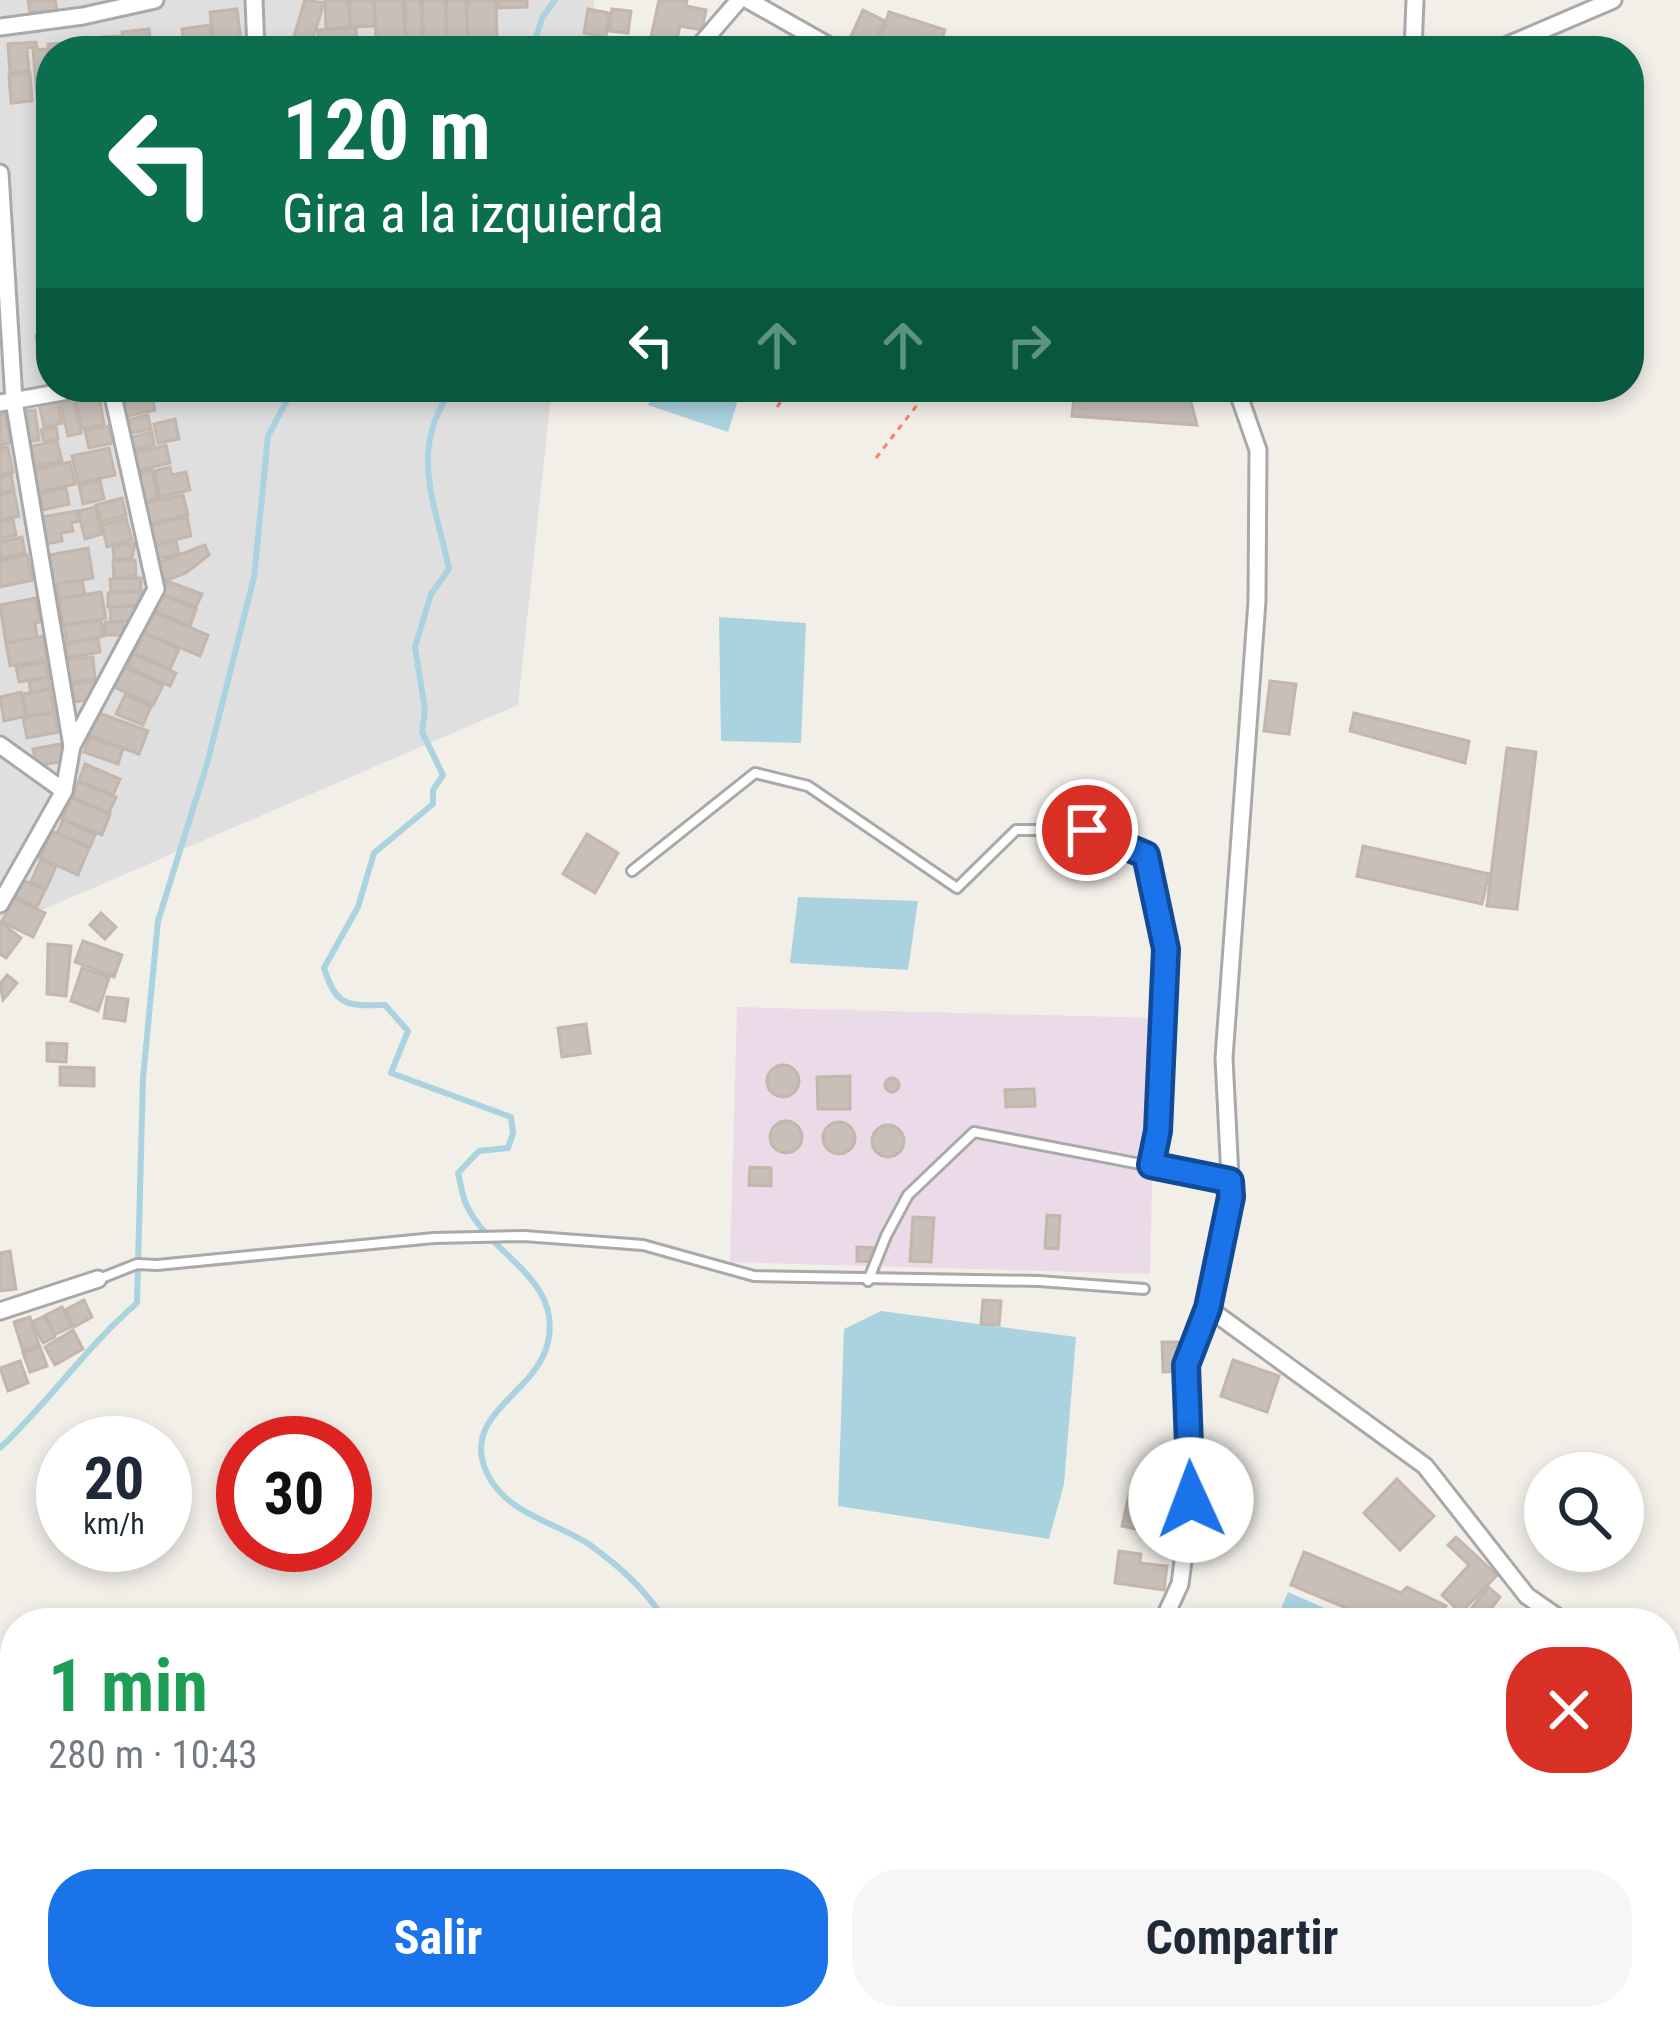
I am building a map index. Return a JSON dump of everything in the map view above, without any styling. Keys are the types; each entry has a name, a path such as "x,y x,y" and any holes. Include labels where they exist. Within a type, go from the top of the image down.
{"street":[{"path":"0,27 155,0"},
{"path":"254,0 255,36"},
{"path":"708,36 739,0"},
{"path":"748,0 812,36"},
{"path":"1414,36 1415,0"},
{"path":"1529,36 1612,0"},
{"path":"0,173 7,402 72,746"},
{"path":"0,904 64,791 72,746 157,590 114,402"},
{"path":"1169,1608 1180,1584 1191,1500 1186,1365 1208,1308 1231,1197 1224,1058 1257,601 1258,450 1241,402"},
{"path":"0,745 64,791"},
{"path":"0,1311 98,1279"},
{"path":"1208,1308 1425,1466 1527,1596 1544,1608"}],"lane":[{"path":"632,871 755,772 808,786 957,888 1016,830 1087,830 1146,855 1166,949 1158,1131 1151,1165"},
{"path":"868,1281 908,1196 974,1132 1230,1181"},
{"path":"98,1279 137,1264 434,1238 524,1236 643,1245 754,1276 1039,1281 1144,1288"}],"path":[{"path":"777,407 781,402"},
{"path":"876,458 919,402"}],"shaded area":[{"path":"0,0 594,0 590,36 36,36 36,402 550,402 518,705 0,928"},
{"path":"737,1007 1156,1018 1150,1274 730,1262"}],"water":[{"path":"650,402 737,402 728,432 648,405"},
{"path":"719,617 806,623 801,743 721,741"},
{"path":"798,897 918,901 908,970 790,963"},
{"path":"881,1311 1076,1337 1064,1484 1049,1539 838,1506 844,1329"},
{"path":"1288,1592 1324,1608 1281,1608"}],"building":[{"path":"28,0 55,0 57,10 30,13"},
{"path":"305,0 324,3 314,36 294,36"},
{"path":"325,0 348,0 350,27 326,29"},
{"path":"349,0 374,0 375,26 351,27"},
{"path":"374,0 403,0 405,36 376,36"},
{"path":"405,0 421,0 422,36 406,36"},
{"path":"422,0 445,0 446,36 423,36"},
{"path":"446,0 466,0 467,36 447,36"},
{"path":"467,0 496,0 497,36 468,36"},
{"path":"498,0 527,0 527,7 498,8"},
{"path":"659,0 687,0 686,6 706,10 702,30 680,26 678,36 651,36"},
{"path":"237,9 240,36 213,36 210,12"},
{"path":"588,9 609,13 606,36 584,33"},
{"path":"612,9 631,11 628,33 609,31"},
{"path":"863,10 885,21 878,36 851,36"},
{"path":"889,12 945,30 943,36 881,36"},
{"path":"210,25 211,36 183,36 182,29"},
{"path":"356,28 356,36 318,36 318,30"},
{"path":"149,29 150,36 122,36 122,32"},
{"path":"36,42 36,47 27,48 29,71 10,73 8,44"},
{"path":"30,73 32,101 11,103 9,75"},
{"path":"57,402 62,423 44,427 39,404"},
{"path":"60,402 74,402 81,433 68,436"},
{"path":"76,402 100,402 104,424 82,429"},
{"path":"121,402 153,402 155,410 124,417"},
{"path":"1073,402 1191,402 1197,425 1072,416"},
{"path":"35,410 39,440 24,443 19,412"},
{"path":"5,414 11,443 0,445 0,415"},
{"path":"148,415 151,429 127,434 124,421"},
{"path":"175,419 179,439 158,443 154,424"},
{"path":"109,426 112,443 89,448 85,431"},
{"path":"56,427 58,439 44,442 41,430"},
{"path":"152,432 154,445 131,451 128,438"},
{"path":"57,441 62,461 28,468 23,448"},
{"path":"166,445 170,463 137,471 133,453"},
{"path":"8,447 13,472 0,475 0,448"},
{"path":"109,448 115,475 78,483 72,456"},
{"path":"70,462 75,484 34,493 29,471"},
{"path":"170,467 172,475 186,472 190,490 160,497 154,471"},
{"path":"152,470 158,498 142,502 135,474"},
{"path":"11,474 14,490 0,493 0,476"},
{"path":"100,480 104,499 83,504 79,485"},
{"path":"66,488 69,504 43,510 40,494"},
{"path":"14,492 19,516 0,520 0,494"},
{"path":"183,495 188,515 145,525 141,504"},
{"path":"122,498 126,515 101,522 96,505"},
{"path":"95,507 102,534 85,539 78,511"},
{"path":"77,511 79,521 71,523 73,531 61,533 62,541 45,544 41,517"},
{"path":"187,517 191,536 149,546 144,527"},
{"path":"126,518 132,540 107,547 102,525"},
{"path":"13,520 16,535 0,539 0,522"},
{"path":"22,537 25,553 0,559 0,542"},
{"path":"176,540 179,554 151,560 148,547"},
{"path":"135,543 132,558 114,560 113,546"},
{"path":"205,545 209,555 186,573 164,581 157,563"},
{"path":"88,548 93,578 54,585 49,555"},
{"path":"27,555 33,580 0,587 0,561"},
{"path":"135,560 136,576 114,578 113,561"},
{"path":"141,578 141,591 111,592 110,579"},
{"path":"82,580 85,595 59,599 57,584"},
{"path":"167,581 202,594 196,607 162,594"},
{"path":"142,591 143,605 108,607 108,593"},
{"path":"101,592 106,618 63,625 59,599"},
{"path":"162,595 196,609 190,626 155,612"},
{"path":"36,598 37,637 6,643 0,605"},
{"path":"136,606 137,620 111,622 110,607"},
{"path":"153,612 208,635 200,656 144,633"},
{"path":"101,620 104,636 67,643 64,625"},
{"path":"105,622 123,622 123,635 105,635"},
{"path":"143,633 179,649 170,669 135,653"},
{"path":"43,636 47,659 10,666 6,643"},
{"path":"98,638 100,652 67,658 65,644"},
{"path":"133,654 176,673 170,686 128,667"},
{"path":"93,657 95,679 69,683 66,660"},
{"path":"46,662 49,677 19,682 16,667"},
{"path":"123,667 163,685 153,705 114,687"},
{"path":"48,677 50,689 31,693 29,681"},
{"path":"94,681 96,699 72,702 70,684"},
{"path":"1270,681 1296,684 1289,734 1264,731"},
{"path":"50,689 54,712 27,717 23,694"},
{"path":"21,692 26,716 4,721 0,697"},
{"path":"125,695 151,706 143,725 116,714"},
{"path":"54,712 58,732 27,738 23,718"},
{"path":"96,712 148,731 139,754 87,735"},
{"path":"1354,713 1469,741 1465,763 1350,731"},
{"path":"89,737 123,749 118,764 84,752"},
{"path":"60,744 64,761 36,766 33,749"},
{"path":"1507,748 1536,752 1517,909 1487,906"},
{"path":"85,764 120,779 113,795 79,781"},
{"path":"78,782 116,797 109,813 72,797"},
{"path":"71,798 110,814 102,835 62,819"},
{"path":"63,820 95,835 90,847 57,833"},
{"path":"52,831 89,848 78,875 40,858"},
{"path":"587,834 618,853 595,893 563,874"},
{"path":"1363,846 1489,874 1482,904 1357,876"},
{"path":"41,859 56,866 46,889 31,882"},
{"path":"23,880 45,890 37,907 15,897"},
{"path":"13,898 45,913 33,937 2,922"},
{"path":"101,913 116,927 105,939 90,925"},
{"path":"0,922 21,938 6,958 0,954"},
{"path":"83,941 122,955 114,977 75,962"},
{"path":"48,944 71,946 66,996 47,994"},
{"path":"82,968 109,978 98,1011 71,1001"},
{"path":"7,975 17,983 3,1000 0,984"},
{"path":"107,997 128,999 125,1021 104,1018"},
{"path":"586,1024 590,1053 562,1057 558,1028"},
{"path":"47,1043 67,1044 66,1062 47,1061"},
{"path":"783,1065 795,1069 799,1081 795,1093 783,1097 771,1093 767,1081 771,1069"},
{"path":"60,1067 94,1068 94,1086 60,1085"},
{"path":"850,1076 850,1109 818,1109 817,1077"},
{"path":"892,1078 899,1085 892,1092 885,1085"},
{"path":"1034,1089 1035,1106 1006,1107 1005,1090"},
{"path":"786,1121 798,1125 802,1137 798,1149 786,1153 774,1149 770,1137 774,1125"},
{"path":"839,1122 851,1126 855,1138 851,1150 839,1154 827,1150 823,1138 827,1126"},
{"path":"888,1125 900,1129 904,1141 900,1153 888,1157 876,1153 872,1141 876,1129"},
{"path":"750,1167 771,1168 771,1186 749,1185"},
{"path":"1047,1215 1060,1216 1058,1249 1045,1248"},
{"path":"913,1217 934,1218 931,1262 910,1261"},
{"path":"857,1247 874,1248 874,1262 857,1261"},
{"path":"10,1251 16,1289 0,1291 0,1253"},
{"path":"84,1300 92,1317 74,1327 65,1310"},
{"path":"983,1300 1001,1301 999,1325 981,1324"},
{"path":"62,1307 71,1327 54,1335 46,1315"},
{"path":"45,1316 55,1337 43,1343 32,1322"},
{"path":"30,1317 39,1345 23,1351 14,1322"},
{"path":"73,1330 83,1349 55,1365 45,1347"},
{"path":"1162,1342 1181,1342 1182,1371 1163,1372"},
{"path":"40,1347 47,1366 30,1372 23,1353"},
{"path":"1233,1360 1279,1376 1267,1412 1221,1396"},
{"path":"20,1361 28,1383 8,1391 0,1368"},
{"path":"1211,1467 1239,1477 1231,1500 1203,1490"},
{"path":"1397,1479 1434,1516 1400,1550 1364,1513"},
{"path":"1129,1495 1175,1505 1174,1512 1181,1514 1176,1537 1122,1526"},
{"path":"1456,1537 1497,1575 1466,1608 1456,1608 1442,1595 1469,1565 1448,1545"},
{"path":"1119,1551 1141,1554 1140,1563 1167,1566 1164,1590 1115,1583"},
{"path":"1304,1552 1401,1593 1407,1587 1446,1606 1346,1608 1291,1585"},
{"path":"1488,1587 1500,1597 1492,1608 1472,1608"}],"waterway":[{"path":"537,36 555,0"},
{"path":"0,1448 137,1303 143,1078 158,921 207,764 254,577 268,436 286,402"},
{"path":"445,402 431,432 428,453 432,498 449,569 431,594 415,647 425,710 422,732 443,775 433,790 433,804 374,853 358,907 324,968 333,990 345,1002 385,1005 408,1031 391,1073 511,1117 508,1148 479,1151 458,1173 468,1208 535,1285 550,1320 541,1360 491,1419 481,1453 487,1473 506,1498 590,1545 656,1608"}],"route":[{"path":"1087,830 1146,855 1166,949 1158,1131 1151,1165 1230,1181 1231,1197 1208,1308 1186,1365 1191,1500"}]}
